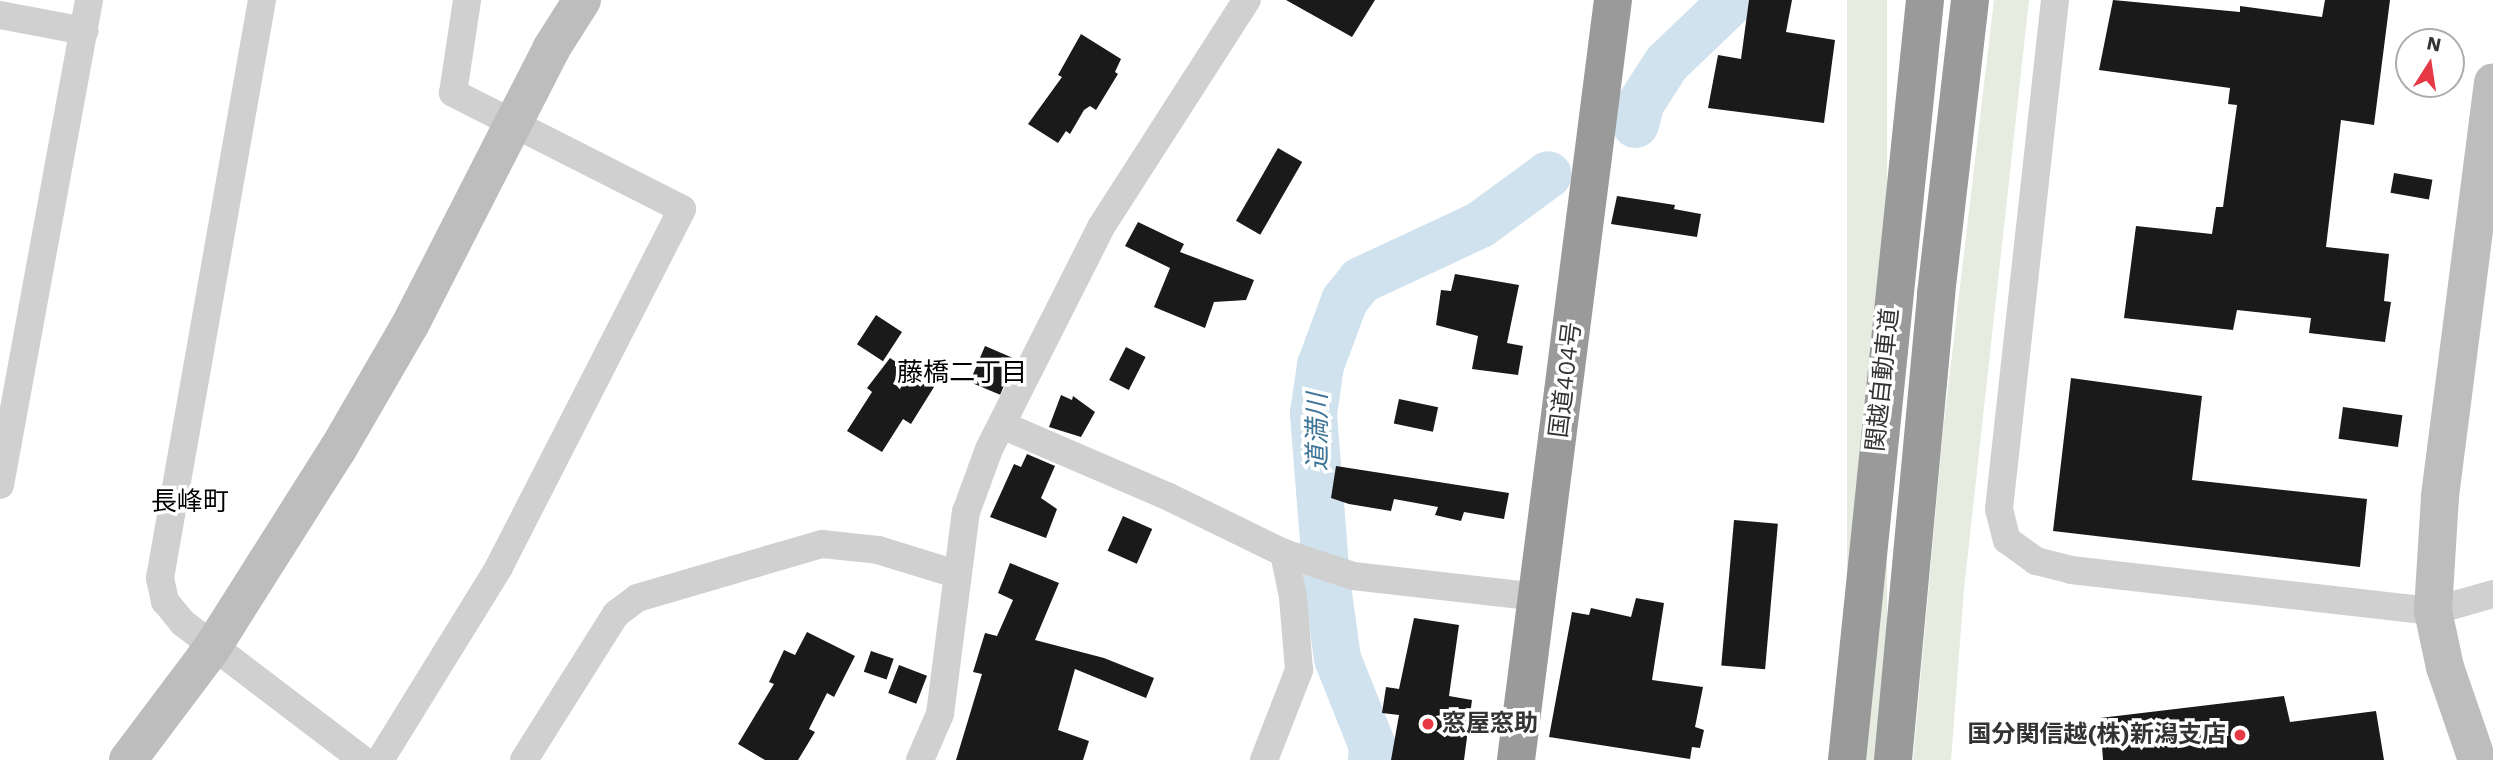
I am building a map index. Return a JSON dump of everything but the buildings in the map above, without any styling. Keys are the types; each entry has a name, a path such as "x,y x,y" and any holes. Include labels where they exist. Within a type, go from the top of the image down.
{"highway":[{"name":"国道404号","path":"1516,760 1613,0"},
{"name":"関越自動車道","path":"1847,760 1925,0"},
{"name":"関越自動車道","path":"1893,760 1934,321 1970,0"}],"street":[{"path":"0,485 89,0"},
{"path":"262,0 160,563 165,601 212,648 363,760"},
{"path":"380,760 499,567 682,209 453,93 467,0"},
{"path":"128,760 212,648 268,565 410,325 512,121 583,0"},
{"path":"920,760 940,714 947,678 956,574 966,512 1002,425 1101,227 1247,0"},
{"path":"2055,0 1999,509 2007,540 2036,561 2071,569 2433,611 2493,594"},
{"path":"0,15 83,31"},
{"path":"2477,760 2445,667 2433,611 2440,496 2493,82"},
{"path":"1002,425 1169,497 1284,553 1353,576 1537,597"},
{"path":"524,760 616,614 638,598 822,544 878,550 956,574"},
{"path":"1264,760 1298,670 1293,597 1284,553"}],"shaded area":[{"path":"1847,0 1887,0 1887,760 1847,760"},
{"path":"1994,0 2029,0 1964,589 1951,760 1913,760 1943,431"}],"waterway":[{"name":"道満川","path":"1635,124 1641,102 1666,63 1732,0"},
{"name":"道満川","path":"1371,760 1372,746 1337,658 1326,579 1313,413 1320,365 1344,300 1360,280 1480,224 1548,174"}],"place":[{"name":"窓屋窓助","path":"1428,724"},
{"name":"国分関信越(株)新潟支店","path":"2240,735"}],"district":[{"name":"藤橋二丁目","path":"962,373"},
{"name":"長峰町","path":"190,502"}]}
